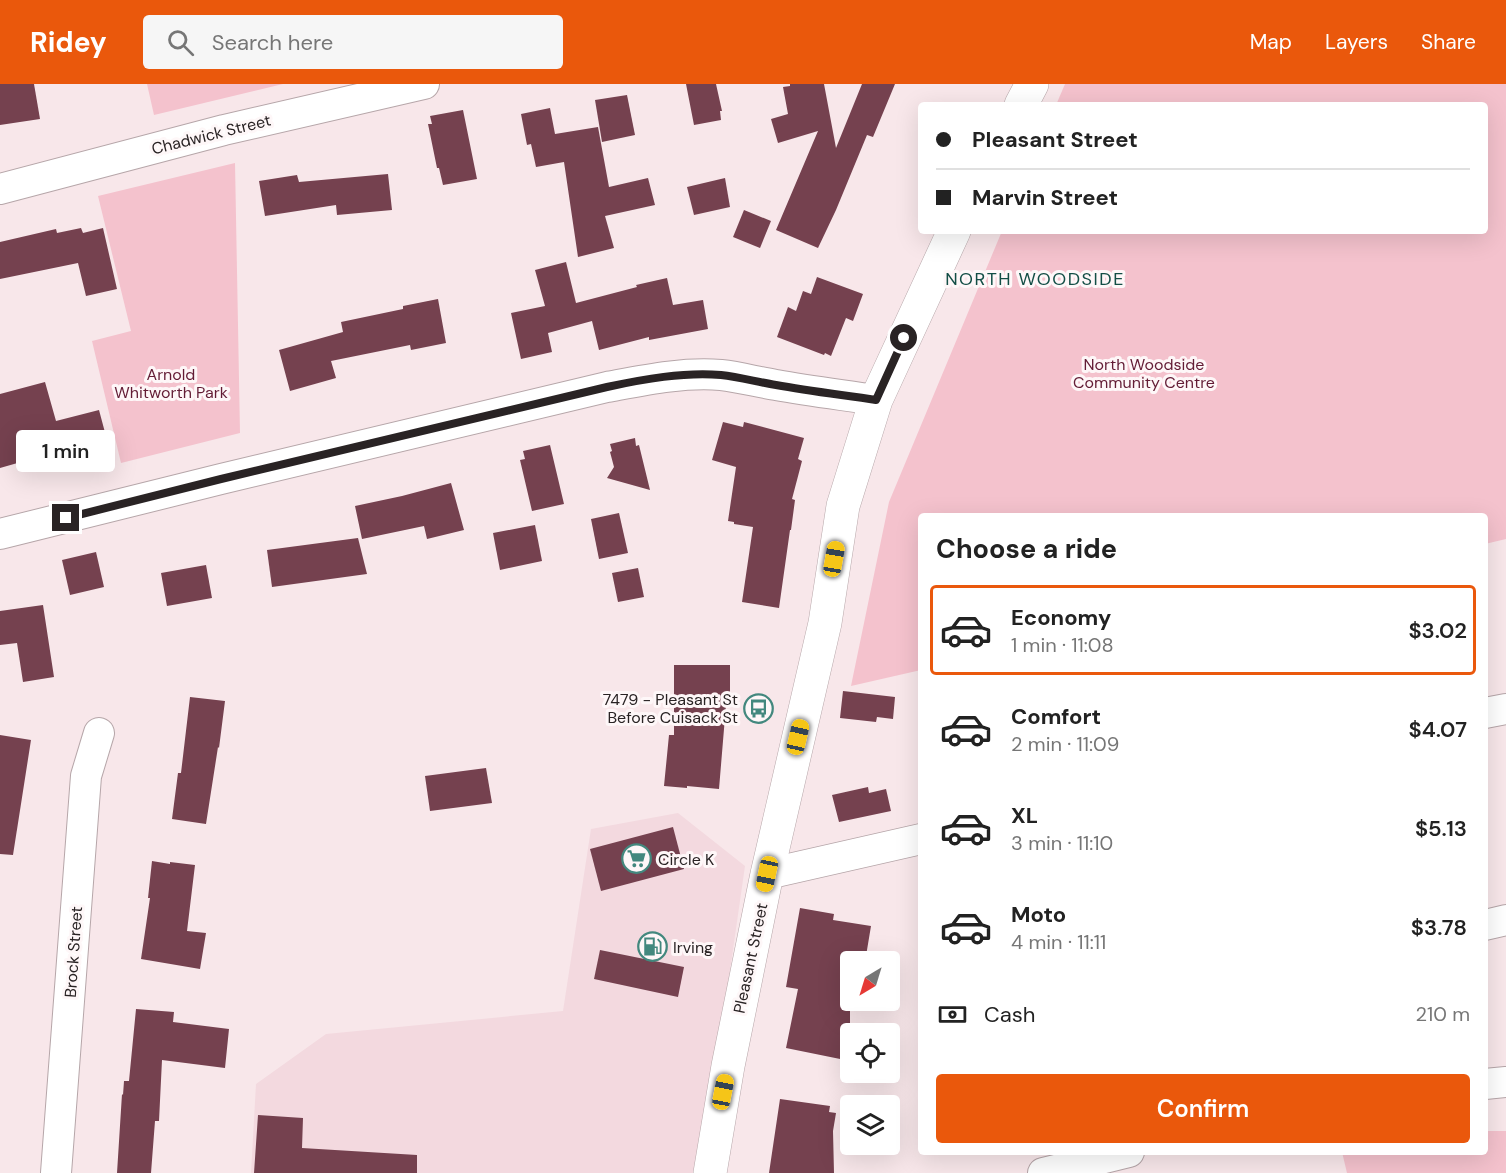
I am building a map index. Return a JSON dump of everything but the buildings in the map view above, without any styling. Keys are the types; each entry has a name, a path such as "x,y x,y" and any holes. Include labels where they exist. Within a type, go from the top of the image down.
{"main road":[{"path":"1023,102 1032,84"},
{"name":"Pleasant Street","path":"710,1173 728,1066 767,874 825,623 843,506 876,400 953,234"}],"street":[{"name":"Chadwick Street","path":"0,189 224,130 424,84"},
{"path":"0,534 221,479 607,387 658,377 720,375 876,400"},
{"path":"1488,712 1506,709"},
{"name":"Brock Street","path":"56,1173 86,776 99,733"},
{"path":"767,874 918,840"},
{"path":"1488,924 1506,920"},
{"path":"1488,1084 1506,1083"},
{"path":"1043,1173 1117,1155"}],"shaded area":[{"path":"678,813 745,866 716,1068 695,1173 251,1173 256,1084 326,1034 563,1011 591,829"}],"green space":[{"path":"147,84 283,84 154,115"},
{"name":"North Woodside Community Centre","path":"1065,84 1506,84 1506,539 1488,543 1488,513 918,513 918,671 851,686 889,502 1001,234 1488,234 1488,102 1057,102"},
{"name":"Arnold Whitworth Park","path":"235,163 240,433 121,463 92,341 131,331 98,196"},
{"path":"1488,1131 1506,1131 1506,1173 1347,1173 1343,1155 1488,1155"}],"place":[{"name":"7479 - Pleasant St Before Cuisack St","path":"759,708"},
{"name":"Circle K","path":"637,859"},
{"name":"Irving","path":"652,947"}],"district":[{"name":"NORTH WOODSIDE","path":"1035,279"}],"route":[{"path":"66,518 607,387 658,377 720,375 876,400 904,338"}]}
